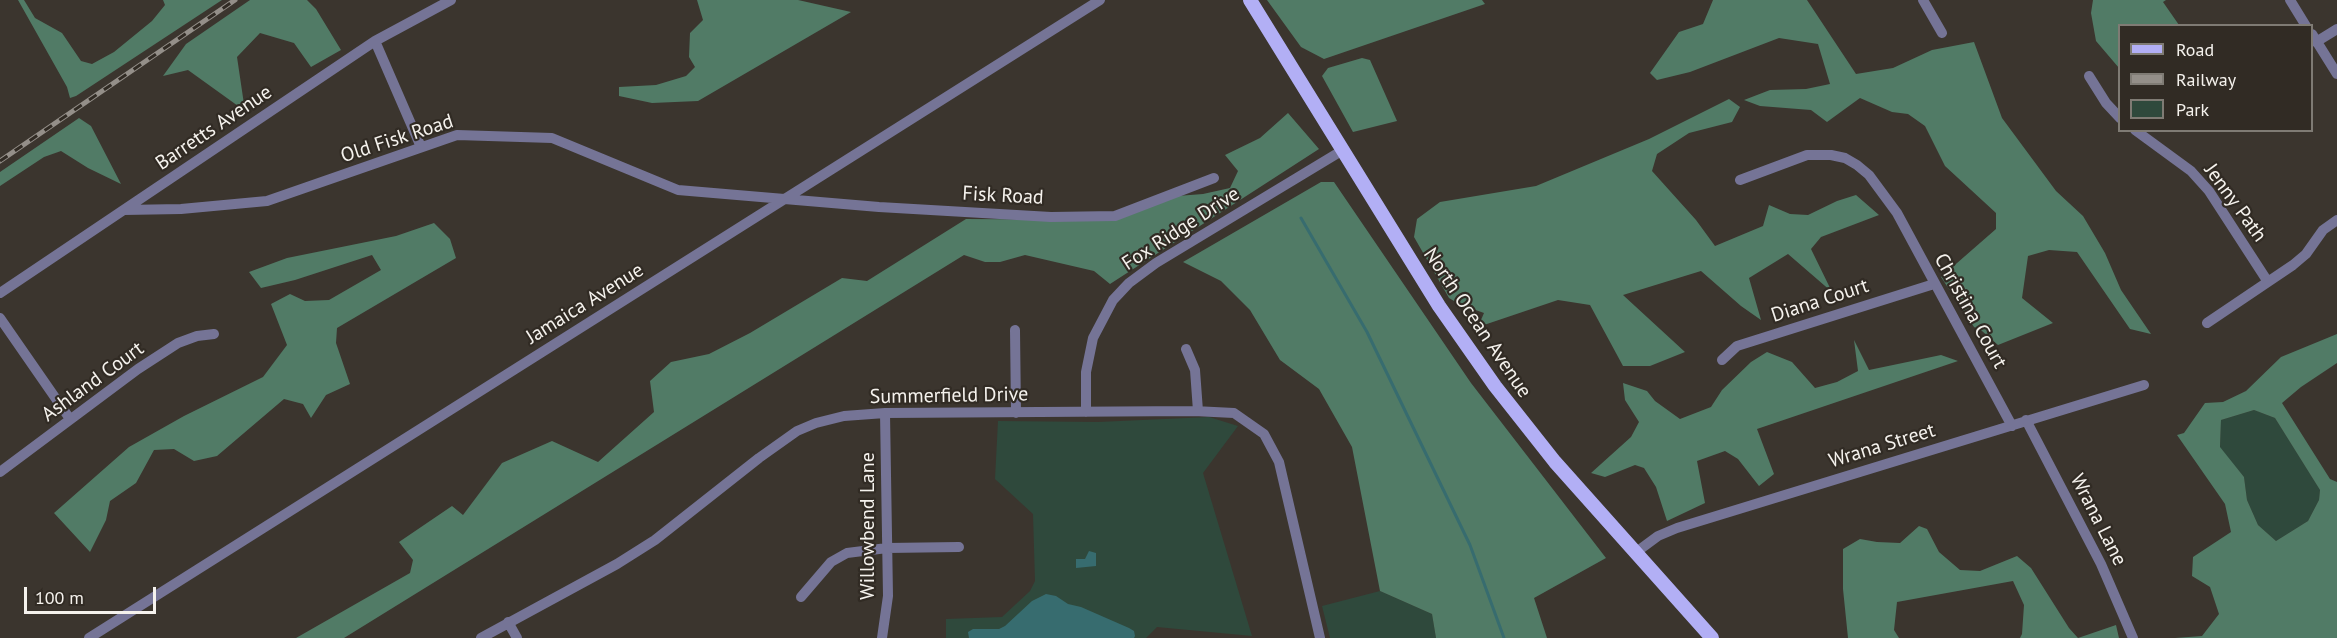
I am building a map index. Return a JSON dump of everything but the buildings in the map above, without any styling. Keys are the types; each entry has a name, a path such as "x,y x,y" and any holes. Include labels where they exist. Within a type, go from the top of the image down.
{"main road":[{"name":"North Ocean Avenue","path":"1250,0 1439,306 1495,386 1534,437 1712,638"}],"street":[{"name":"Barretts Avenue","path":"0,293 375,41 451,0"},
{"name":"Jamaica Avenue","path":"89,638 1100,0"},
{"path":"1923,0 1942,33"},
{"path":"2290,0 2305,24"},
{"path":"2337,29 2314,38 2337,74"},
{"path":"375,41 421,147"},
{"path":"2090,76 2106,103 2118,115"},
{"name":"Jenny Path","path":"2138,132 2191,171 2209,191 2268,282"},
{"name":"Old Fisk Road","path":"124,210 181,209 267,201 457,135 552,138 678,190 783,200"},
{"name":"Fox Ridge Drive","path":"1086,412 1086,372 1093,338 1113,300 1121,291 1156,262 1343,150"},
{"name":"Christina Court","path":"1740,180 1807,155 1831,155 1845,158 1869,175 1897,213 2012,426"},
{"name":"Fisk Road","path":"783,200 1051,216 1115,216 1214,178"},
{"path":"2207,323 2299,260 2323,230 2337,220"},
{"name":"Diana Court","path":"1722,360 1737,346 1934,284"},
{"path":"0,318 70,419"},
{"path":"1015,330 1016,413"},
{"name":"Ashland Court","path":"0,472 138,369 178,344 197,336 214,334"},
{"path":"1186,349 1195,370 1198,411"},
{"name":"Wrana Street","path":"1635,553 1658,536 1677,528 2144,385"},
{"name":"Summerfield Drive","path":"481,638 618,564 655,540 797,431 816,423 844,416 885,413 1198,411 1234,413 1263,434 1279,462 1320,638"},
{"name":"Willowbend Lane","path":"882,638 888,596 885,413"},
{"name":"Wrana Lane","path":"2026,420 2101,564 2133,638"},
{"path":"801,597 831,562 847,553 887,548 959,548"},
{"path":"508,622 517,638"}],"green space":[{"path":"18,0 24,0 35,18 62,33 81,61 92,64 114,52 152,21 165,5 163,0 222,0 70,98 67,87"},
{"path":"250,0 307,0 316,9 341,50 311,67 294,43 260,33 237,57 245,111 188,70 163,76 186,44"},
{"path":"697,0 798,0 851,12 698,101 652,103 619,96 619,87 656,85 686,76 695,67 689,57 690,33 703,20"},
{"path":"1267,0 1482,0 1485,4 1324,59 1301,47"},
{"path":"1713,0 1807,0 1856,74 1893,68 1932,50 1974,42 2002,118 2056,191 2083,216 2105,253 2121,290 2151,334 2130,329 2077,252 2049,250 2028,256 2022,298 2053,323 1998,345 1974,327 1941,277 1996,229 1996,213 1945,166 1925,126 1908,114 1892,112 1860,98 1827,122 1811,110 1760,106 1744,100 1770,90 1806,89 1830,84 1818,44 1779,38 1690,72 1657,80 1650,73 1679,32 1703,24"},
{"path":"2093,0 2166,0 2163,2 2178,24 2118,24 2118,67 2096,41 2091,13"},
{"path":"1362,58 1370,60 1397,121 1353,132 1322,76 1328,68"},
{"path":"1729,99 1740,107 1732,122 1689,133 1657,154 1652,171 1696,220 1715,246 1763,226 1769,205 1790,214 1808,215 1856,195 1879,215 1821,237 1811,249 1832,292 1788,254 1749,278 1761,320 1741,306 1701,271 1623,295 1685,352 1650,366 1623,366 1590,305 1558,300 1478,327 1484,313 1449,298 1414,237 1417,219 1440,202 1536,186 1649,139"},
{"path":"1288,113 1319,149 1110,284 1094,271 1025,255 1000,262 985,262 964,255 344,638 296,638 410,573 413,560 399,542 452,506 463,515 502,463 552,441 598,462 654,412 650,381 671,362 709,354 750,333 842,278 867,281 966,219 1116,220 1177,196 1203,194 1230,188 1238,171 1225,155 1260,138"},
{"path":"79,118 91,126 121,184 88,168 61,151 44,157 0,186 0,172"},
{"path":"1321,182 1334,182 1471,383 1606,558 1534,598 1547,638 1436,638 1432,614 1380,591 1352,447 1319,389 1280,360 1250,310 1221,281 1183,262"},
{"path":"434,223 450,239 456,258 337,328 336,343 350,384 326,395 311,418 303,404 284,399 217,456 194,461 174,449 154,450 136,483 110,501 106,520 90,552 54,513 129,447 184,416 263,377 287,345 271,304 290,294 305,301 329,300 381,270 372,255 295,280 261,288 249,272 287,258 396,236"},
{"path":"2337,334 2337,363 2282,403 2330,479 2337,482 2337,638 2175,638 2202,636 2219,614 2210,587 2192,576 2193,557 2231,532 2225,504 2177,435 2184,433 2205,403 2223,402 2246,391 2281,357","holes":["2254,410 2275,418 2320,490 2319,500 2308,521 2276,541 2258,525 2247,500 2244,477 2220,447 2221,420"]},
{"path":"1854,340 1869,370 1941,355 1958,361 1757,429 1774,474 1759,486 1738,459 1725,451 1697,461 1705,503 1667,521 1656,487 1644,468 1635,465 1605,477 1591,473 1631,437 1639,422 1625,400 1623,383 1647,391 1655,401 1680,419 1711,407 1722,390 1751,362 1767,352 1792,362 1815,388 1837,382 1858,371"},
{"path":"2254,410 2275,418 2320,490 2319,500 2308,521 2276,541 2258,525 2247,500 2244,477 2220,448 2221,420"},
{"path":"1209,417 1238,426 1203,473 1252,636 1157,627 1146,638 946,638 946,619 1002,617 1030,591 1035,581 1033,514 995,479 998,421 1098,422"},
{"path":"1919,526 1927,529 1939,552 1960,570 1980,571 2017,556 2031,568 2069,628 2078,638 2020,638 2024,605 2013,581 1897,602 1894,630 1899,638 1848,638 1843,589 1843,549 1860,539 1900,543"},
{"path":"1380,591 1432,614 1436,638 1330,638 1322,606"},
{"path":"2116,625 2119,638 2078,638"}],"water":[{"path":"1089,551 1096,553 1096,566 1076,568 1076,559 1085,559"},
{"path":"1046,594 1056,596 1068,604 1081,607 1129,628 1134,631 1135,636 1134,638 969,638 968,632 973,629 999,629 1005,626 1032,601"}],"waterway":[{"path":"1301,218 1367,332 1470,545 1504,638"}],"railway":[{"path":"0,161 235,0"}]}
